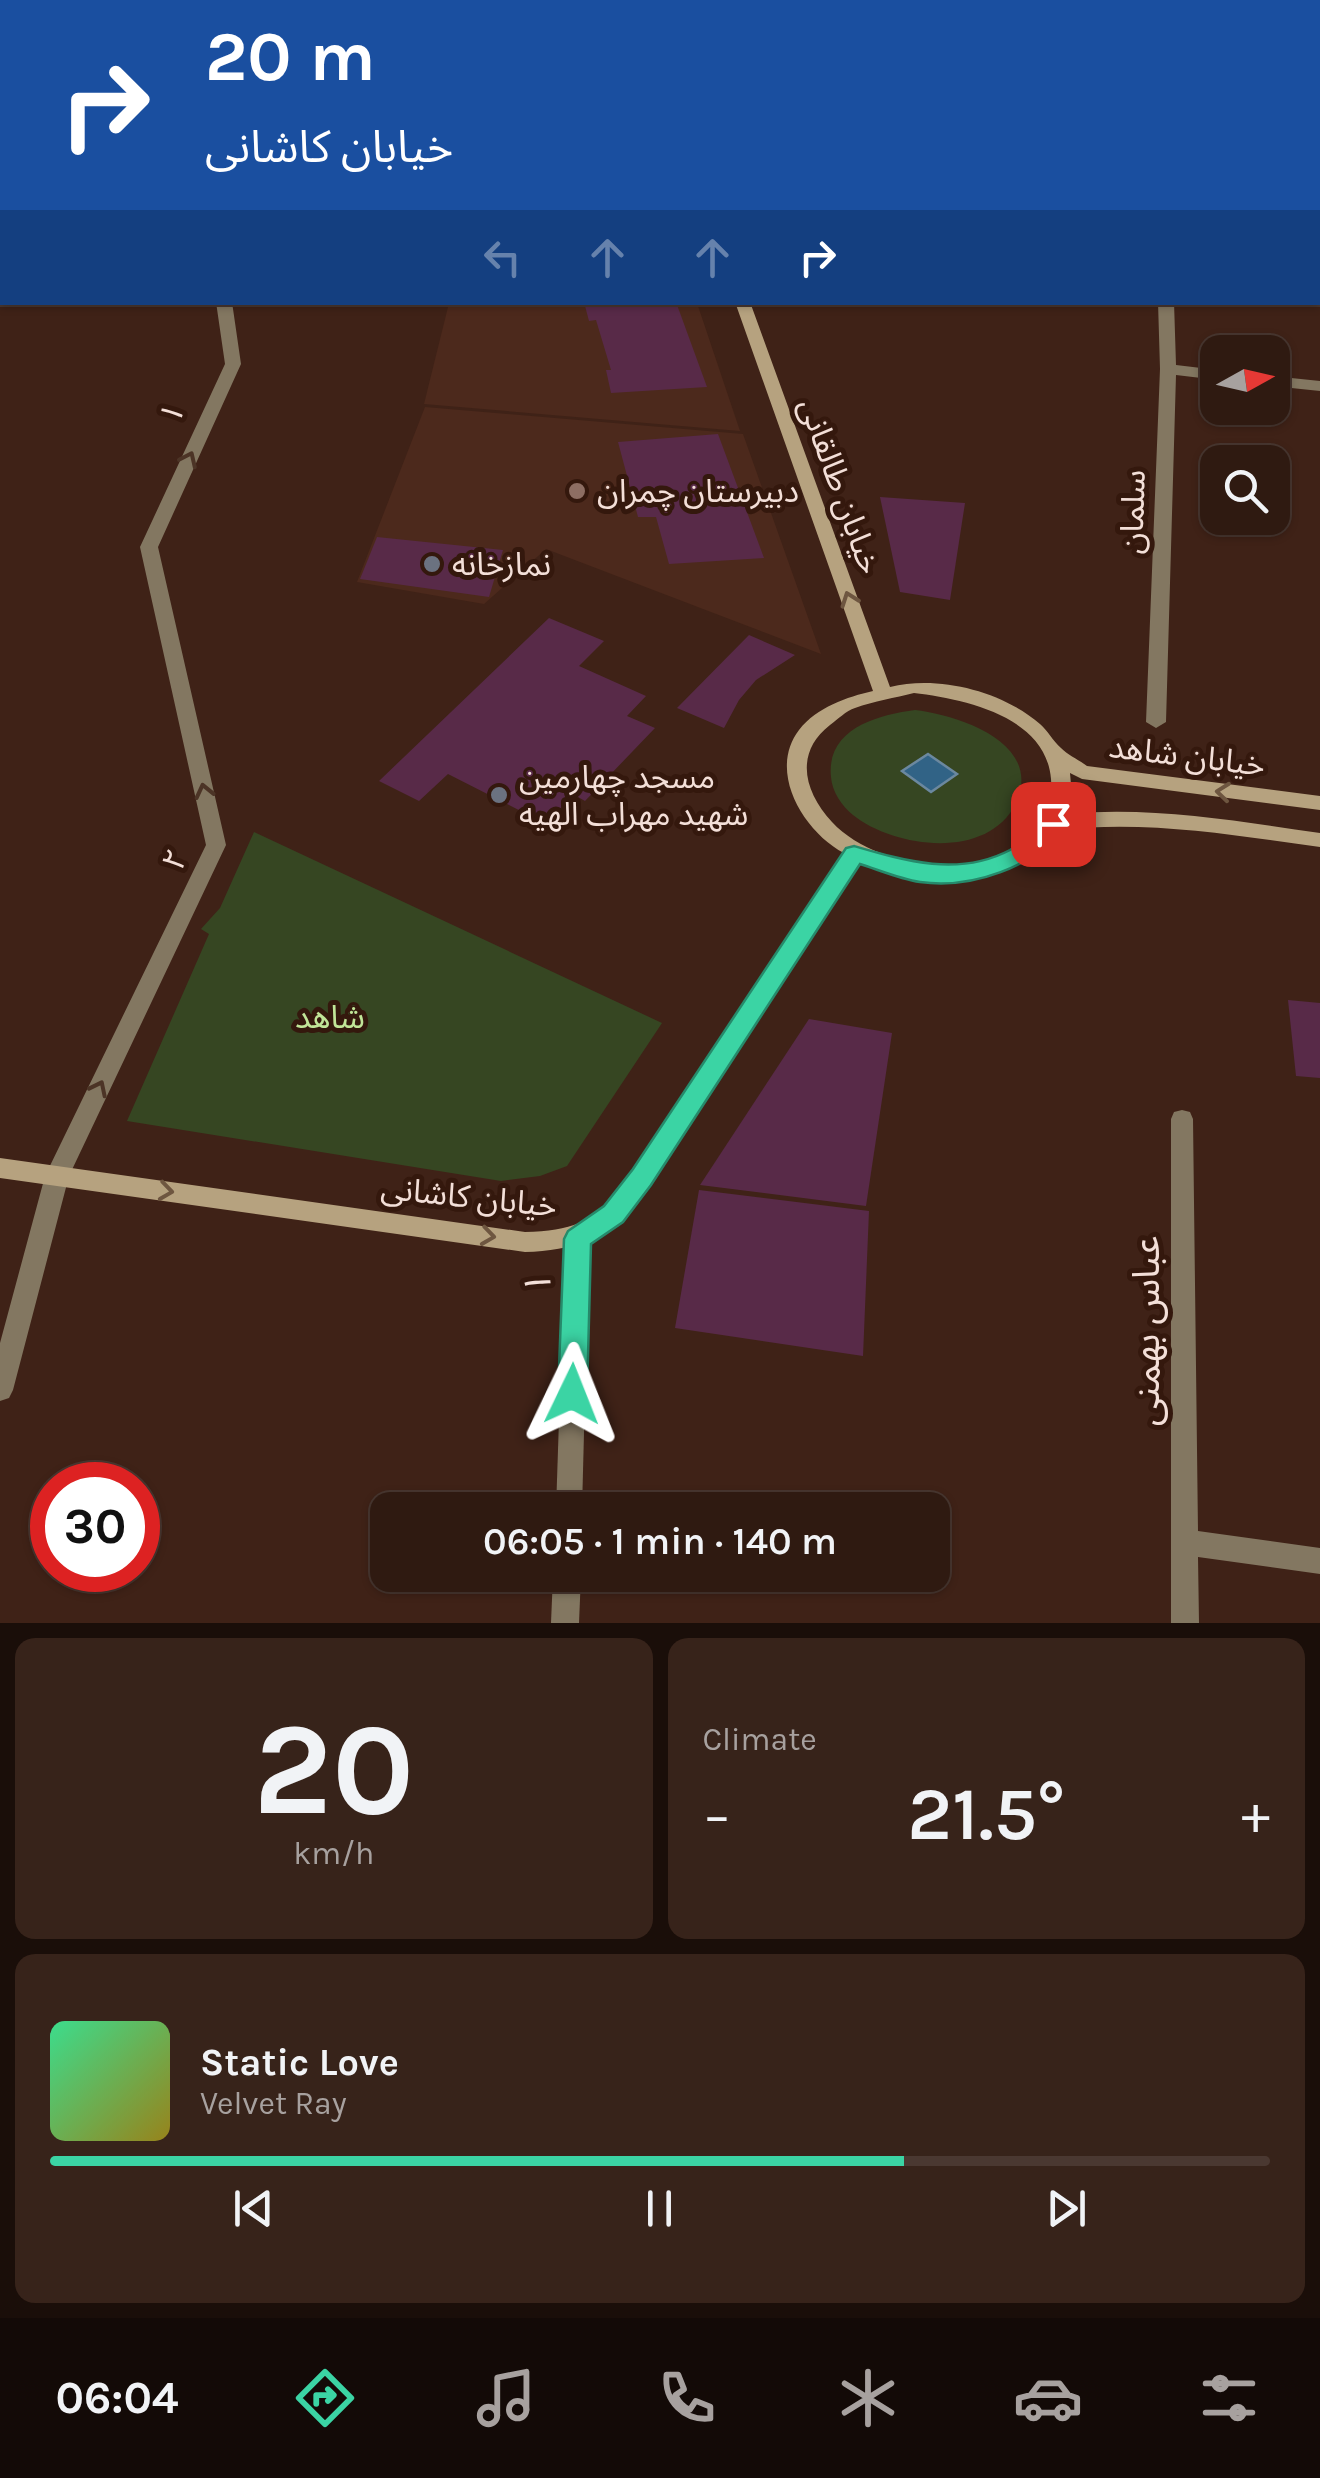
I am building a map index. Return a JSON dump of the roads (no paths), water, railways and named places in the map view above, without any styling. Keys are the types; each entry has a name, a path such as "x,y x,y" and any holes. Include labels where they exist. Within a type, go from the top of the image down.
{"main road":[{"name":"خیابان طالقانی","path":"743,305 882,690"},
{"path":"914,687 948,689 1010,711 1052,751 1062,775 1062,800 1053,824 1037,843 1014,858 952,874 918,873 854,854 828,836 809,816 798,794 794,770 799,748 810,728 829,711 882,690 914,687"},
{"name":"خیابان شاهد","path":"1052,751 1082,772 1320,803"},
{"name":"خیابان شاهد","path":"1053,824 1092,818 1164,820 1320,840"},
{"name":"خیابان کاشانی","path":"0,1168 525,1242 577,1239 614,1214 635,1187 854,854"}],"street":[{"name":"۱","path":"149,547 233,364 224,305"},
{"name":"سلمان","path":"1156,722 1168,369 1166,305"},
{"path":"1168,369 1200,372"},
{"path":"1290,383 1320,386"},
{"name":"۲","path":"0,1390 57,1176 216,844 149,547"},
{"name":"عباس بهمنی","path":"1182,1119 1185,1623"},
{"name":"۱","path":"570,1492 577,1239"},
{"path":"1185,1542 1320,1561"},
{"path":"565,1623 566,1592"}],"water":[{"path":"928,754 957,774 931,792 902,771"}],"place":[{"name":"دبیرستان چمران","path":"577,491"},
{"name":"نمازخانه","path":"432,564"},
{"name":"مسجد چهارمین شهید مهراب الهیه","path":"499,795"}],"park label":[{"name":"شاهد","path":"330,1017"}]}
